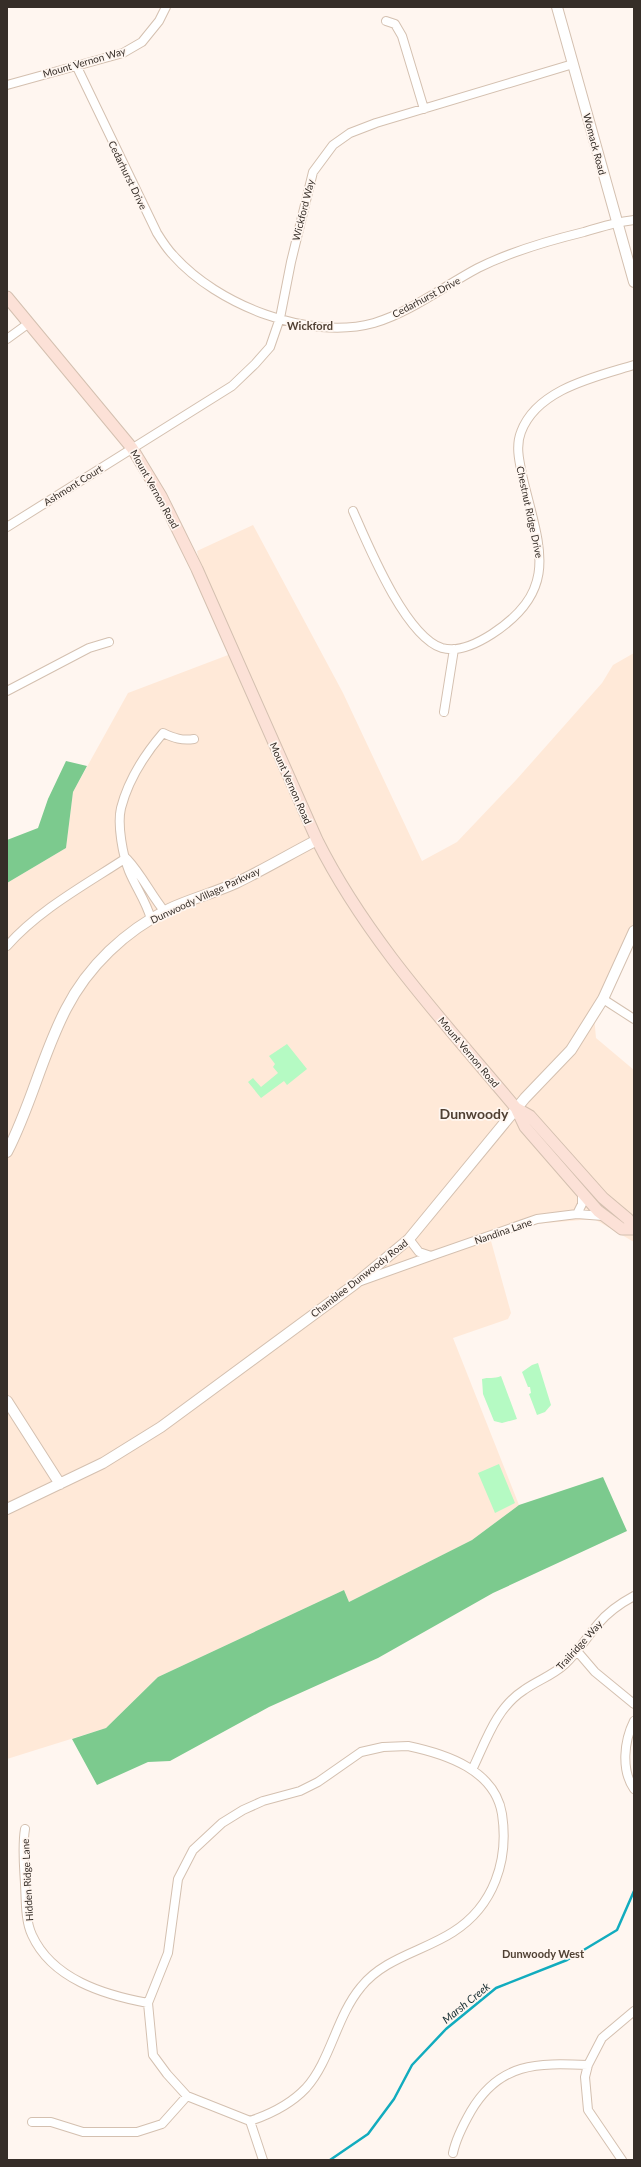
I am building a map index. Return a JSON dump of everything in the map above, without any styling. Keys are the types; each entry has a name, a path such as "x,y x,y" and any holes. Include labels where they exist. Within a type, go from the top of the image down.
{"main road":[{"name":"Mount Vernon Road","path":"7,297 136,446 197,569 316,840 328,863 378,939 420,993 516,1108 530,1116 603,1198 628,1219 634,1229"},
{"path":"516,1108 525,1127 604,1216 622,1229 634,1229"}],"street":[{"name":"Mount Vernon Way","path":"7,84 123,53 142,42 159,22 166,7"},
{"name":"Womack Road","path":"559,8 634,282"},
{"path":"386,21 395,24 402,36 424,109"},
{"name":"Wickford Way","path":"136,446 232,386 270,347 280,318 311,179 324,156 333,145 350,133 574,64"},
{"name":"Cedarhurst Drive","path":"76,65 157,234 173,256 206,284 242,304 290,322 330,328 346,328 374,323 399,313 478,268 510,253 549,241 634,220"},
{"path":"7,339 29,323"},
{"name":"Chestnut Ridge Drive","path":"354,511 388,585 412,622 426,639 442,648 454,649 471,646 503,627 521,611 532,595 539,579 541,565 538,541 520,464 518,448 521,432 530,416 543,403 565,389 597,376 634,365"},
{"name":"Ashmont Court","path":"7,527 136,446"},
{"path":"7,691 89,648 109,642"},
{"path":"444,712 454,649"},
{"path":"151,919 148,906 128,870 120,830 121,808 148,751 163,733 176,739 194,739"},
{"name":"Dunwoody Village Parkway","path":"7,1152 26,1111 59,1022 74,994 102,957 132,932 151,919 236,883 316,840"},
{"path":"126,858 140,873 156,902 165,912"},
{"path":"7,946 40,914 126,858"},
{"name":"Chamblee Dunwoody Road","path":"7,1509 120,1453 161,1427 355,1284 409,1239 516,1108 571,1050 603,999 634,931"},
{"path":"603,999 634,1019"},
{"path":"577,1214 582,1204 582,1193"},
{"name":"Nandina Lane","path":"355,1284 524,1222 550,1216 577,1214 604,1216"},
{"path":"409,1239 419,1252 431,1256"},
{"path":"7,1401 60,1484"},
{"name":"Trailridge Way","path":"472,1770 498,1716 513,1698 556,1671 577,1651 599,1622 614,1609 634,1596"},
{"path":"577,1651 595,1672 634,1704"},
{"path":"634,1721 628,1739 625,1756 630,1782 634,1789"},
{"path":"408,1746 451,1758 472,1770 480,1774 500,1803 504,1825 503,1854 497,1881 486,1902 471,1918 453,1932 402,1957 378,1971 361,1986 346,2009 320,2065 307,2087 296,2098 274,2113 250,2121 187,2096 167,2074 153,2055 148,2002 168,1954 178,1879 193,1850 222,1823 263,1801 300,1791 318,1782 361,1752 383,1747 408,1746"},
{"name":"Hidden Ridge Lane","path":"25,1829 23,1844 27,1912 31,1934 42,1953 52,1964 73,1978 97,1990 148,2002"},
{"path":"622,2160 588,2110 586,2077 588,2065 602,2038 634,2011"},
{"path":"453,2153 455,2140 479,2098 504,2074 527,2066 588,2065"},
{"path":"32,2122 52,2122 83,2132 137,2132 162,2124 187,2096"},
{"path":"250,2121 263,2160"}],"shaded area":[{"path":"253,525 343,693 422,861 457,842 517,779 602,683 613,665 634,653 634,935 594,1015 596,1038 634,1070 634,1242 594,1219 534,1224 491,1241 511,1313 508,1319 453,1338 519,1505 472,1540 349,1602 344,1590 158,1677 106,1728 7,1759 7,883 66,848 73,792 128,693 236,652 199,561 197,551"}],"green space":[{"path":"66,761 87,766 73,792 66,848 7,883 7,840 38,828 48,799"},
{"path":"287,1044 307,1069 287,1085 284,1081 261,1098 248,1082 253,1078 261,1087 278,1073 273,1067 275,1064 269,1056"},
{"path":"538,1363 551,1405 545,1412 537,1415 529,1394 531,1393 530,1387 528,1387 522,1372"},
{"path":"501,1376 517,1419 502,1423 494,1421 483,1394 482,1379"},
{"path":"499,1464 515,1503 495,1513 478,1473"},
{"path":"603,1477 627,1531 493,1593 378,1658 269,1707 170,1761 148,1762 97,1785 72,1739 106,1728 158,1677 344,1590 349,1602 472,1540 519,1505"}],"waterway":[{"name":"Marsh Creek","path":"330,2160 368,2134 394,2099 412,2065 446,2029 496,1988 567,1960 617,1930 634,1891"}],"district":[{"name":"Wickford","path":"310,326"},
{"name":"Dunwoody","path":"474,1114"},
{"name":"Dunwoody West","path":"543,1954"}]}
